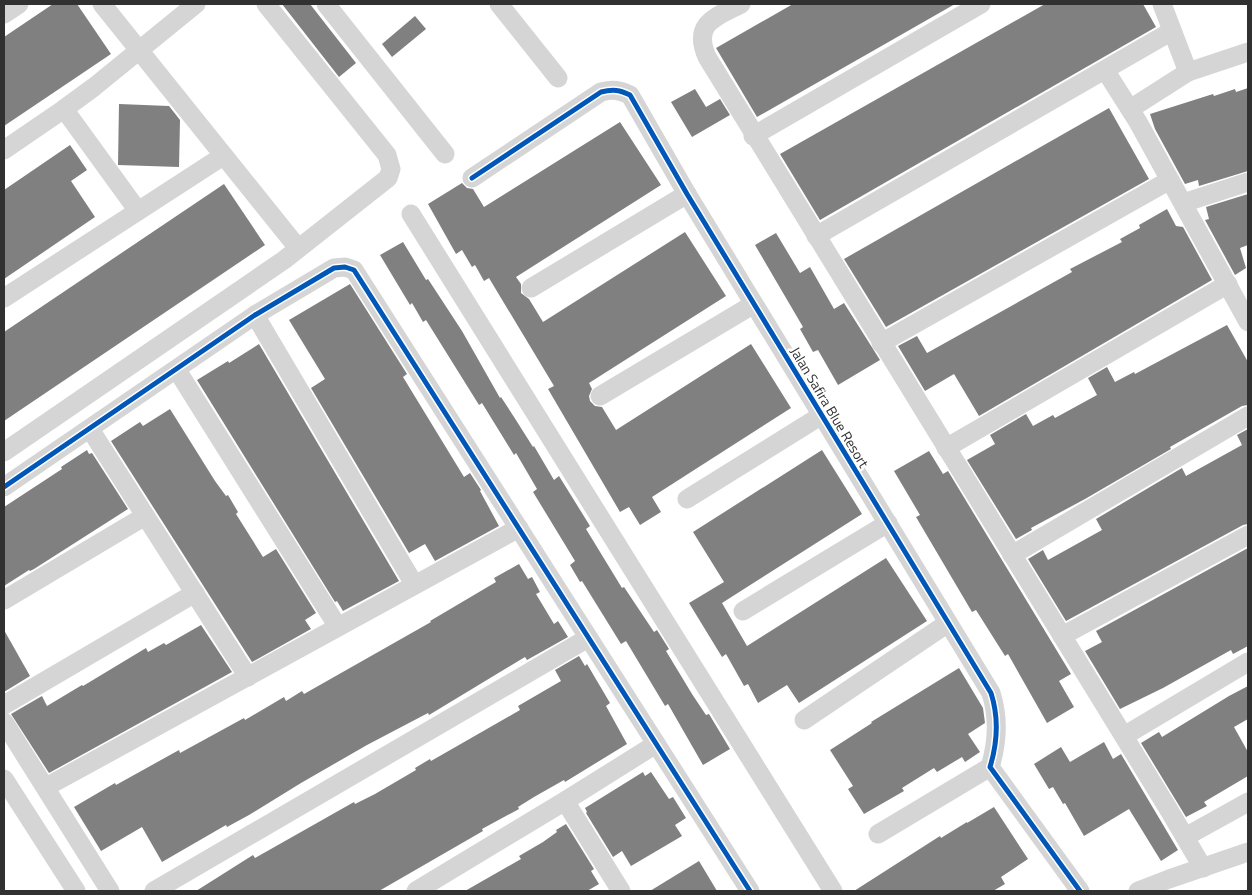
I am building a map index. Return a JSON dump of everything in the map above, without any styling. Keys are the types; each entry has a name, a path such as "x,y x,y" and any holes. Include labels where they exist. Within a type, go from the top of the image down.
{"street":[{"path":"4,14 19,4"},
{"path":"102,4 298,248"},
{"path":"4,150 64,109 196,4"},
{"path":"4,452 298,248 388,178 391,168 387,155 266,4"},
{"path":"326,4 446,154"},
{"path":"499,4 558,78"},
{"path":"741,4 709,21 704,29 702,42 707,57 1203,868"},
{"path":"754,136 982,4"},
{"path":"1162,4 1188,72"},
{"path":"816,236 1172,31"},
{"path":"1130,109 1188,72 1248,52"},
{"path":"1105,70 1130,109 1246,314"},
{"name":"Jalan Safira Blue Resort","path":"472,178 601,92 611,90 622,91 630,96 687,194 991,693 996,708 997,728 994,755 990,767"},
{"path":"64,109 138,211"},
{"path":"4,298 223,156"},
{"path":"881,343 1170,180"},
{"path":"1183,203 1248,182"},
{"path":"531,288 687,194"},
{"path":"411,214 833,891"},
{"path":"4,488 255,315 334,268 346,267 354,270 750,891"},
{"path":"946,448 1228,284"},
{"path":"600,396 754,304"},
{"path":"255,315 414,584"},
{"path":"177,370 338,627"},
{"path":"687,499 822,415"},
{"path":"1012,555 1248,416"},
{"path":"90,429 248,677"},
{"path":"4,600 145,516"},
{"path":"743,611 888,523"},
{"path":"46,787 519,528"},
{"path":"1062,636 1248,535"},
{"path":"4,706 195,593"},
{"path":"804,720 948,623"},
{"path":"154,891 588,638"},
{"path":"1124,736 1248,662"},
{"path":"4,722 110,891"},
{"path":"416,891 565,802 656,744"},
{"path":"878,834 990,767 1080,891"},
{"path":"4,779 76,891"},
{"path":"565,802 619,891"},
{"path":"1185,837 1248,802"},
{"path":"1138,891 1248,852"}],"building":[{"path":"53,4 77,4 111,54 4,126 4,37"},
{"path":"282,4 310,4 356,63 339,77"},
{"path":"793,4 955,4 757,117 716,48"},
{"path":"1045,4 1143,4 1156,27 820,220 780,154"},
{"path":"415,16 426,29 392,57 382,44"},
{"path":"1248,88 1248,171 1199,186 1198,180 1185,184 1155,129 1150,114 1213,94 1214,96 1235,89 1236,92"},
{"path":"695,89 706,107 720,99 730,115 692,137 671,102"},
{"path":"119,104 169,106 180,120 179,167 118,165"},
{"path":"1109,108 1149,179 886,327 844,259"},
{"path":"620,122 661,185 516,277 521,284 521,293 529,299 543,322 685,232 726,296 589,383 592,389 589,396 590,401 595,406 602,407 616,430 751,344 791,408 652,497 661,512 640,525 629,507 620,512 548,389 554,386 489,278 484,281 475,265 472,267 462,250 456,254 428,204 462,183 467,188 473,189 484,207"},
{"path":"70,145 87,170 71,181 95,217 4,279 4,190"},
{"path":"224,184 265,245 4,421 4,332"},
{"path":"1248,194 1248,245 1240,248 1246,268 1235,275 1205,220 1209,219 1206,207"},
{"path":"1167,209 1176,226 1183,227 1212,280 979,416 954,374 925,391 898,346 917,336 927,353 1072,272 1070,269 1122,242 1120,239 1140,228 1139,225"},
{"path":"776,233 800,273 810,267 834,309 844,303 880,360 838,385 818,350 813,352 800,329 803,327 755,245"},
{"path":"403,242 426,280 428,279 462,331 500,398 534,446 554,480 559,476 590,526 586,529 622,588 624,587 654,632 657,630 669,649 666,651 692,694 706,715 709,714 730,749 703,765 668,704 665,706 626,641 621,644 582,581 580,582 570,565 575,561 533,492 537,489 516,453 514,455 482,403 479,405 426,320 423,322 412,303 410,305 380,255"},
{"path":"350,284 407,374 403,377 464,477 470,473 499,526 435,561 425,544 409,553 311,388 325,379 289,320"},
{"path":"1227,325 1248,362 1248,405 1242,406 1170,447 1171,449 1031,528 1032,530 1016,539 967,460 995,444 990,435 1026,414 1033,426 1053,415 1055,418 1097,395 1088,378 1107,367 1115,382 1134,372 1135,374"},
{"path":"259,344 399,581 343,611 337,601 335,602 197,380"},
{"path":"170,409 215,481 226,496 228,495 238,512 236,514 263,557 276,549 316,613 305,620 311,629 252,662 111,441 140,422 143,426"},
{"path":"1248,429 1248,524 1066,621 1028,559 1043,550 1048,560 1102,530 1096,519 1182,468 1186,476 1242,445 1237,435"},
{"path":"87,450 89,454 92,453 128,509 4,586 4,507 62,469 61,467"},
{"path":"822,450 862,514 722,603 747,646 886,558 927,621 799,703 787,685 758,703 748,684 744,686 726,654 722,657 689,603 724,582 693,532"},
{"path":"929,451 943,474 948,471 1071,674 1059,681 1074,707 1047,723 1008,654 1005,656 976,610 972,612 916,517 920,515 894,471"},
{"path":"1248,548 1248,646 1233,654 1231,650 1163,688 1120,709 1085,651 1102,642 1096,631"},
{"path":"519,564 528,579 532,577 540,592 536,594 554,624 558,621 568,637 527,660 525,657 429,715 428,713 367,745 249,815 227,827 226,825 162,862 142,827 101,851 74,807 115,783 116,785 179,750 180,753 244,718 245,720 284,697 286,701 302,691 304,694 431,622 496,582 494,578"},
{"path":"201,625 232,672 49,773 11,714 42,696 47,706 146,648 148,652 164,643 166,645"},
{"path":"4,630 30,676 4,692"},
{"path":"579,656 585,666 587,664 610,703 606,706 627,744 565,782 564,780 534,797 518,807 519,809 482,829 483,831 379,891 196,891 253,855 255,858 354,802 355,804 375,794 416,770 415,768 430,759 431,761 520,710 518,706 561,681 555,670"},
{"path":"959,668 983,708 985,723 968,734 980,752 965,762 962,757 937,772 934,768 902,788 904,791 864,814 848,789 853,786 830,750 871,722"},
{"path":"1248,686 1248,719 1234,727 1248,752 1248,776 1204,802 1207,806 1186,817 1141,743 1159,732 1162,737"},
{"path":"1104,742 1113,759 1121,754 1178,850 1161,861 1129,809 1084,836 1065,803 1063,804 1053,787 1049,789 1034,764 1061,747 1070,762"},
{"path":"643,772 645,776 651,772 669,799 673,797 686,818 675,825 682,836 631,866 622,851 613,857 586,813 585,808"},
{"path":"994,807 1028,859 1001,877 1005,884 993,891 854,891 940,836 941,838"},
{"path":"566,824 594,869 591,871 599,884 587,891 465,891 521,859 519,856 543,842"},
{"path":"699,861 717,891 650,891"}],"cycle path":[{"path":"472,178 601,92 616,90 630,95 687,194 991,693 994,702 996,730 995,748 990,767 1080,891"},
{"path":"4,487 255,315 334,268 345,267 354,270 750,891"}]}
